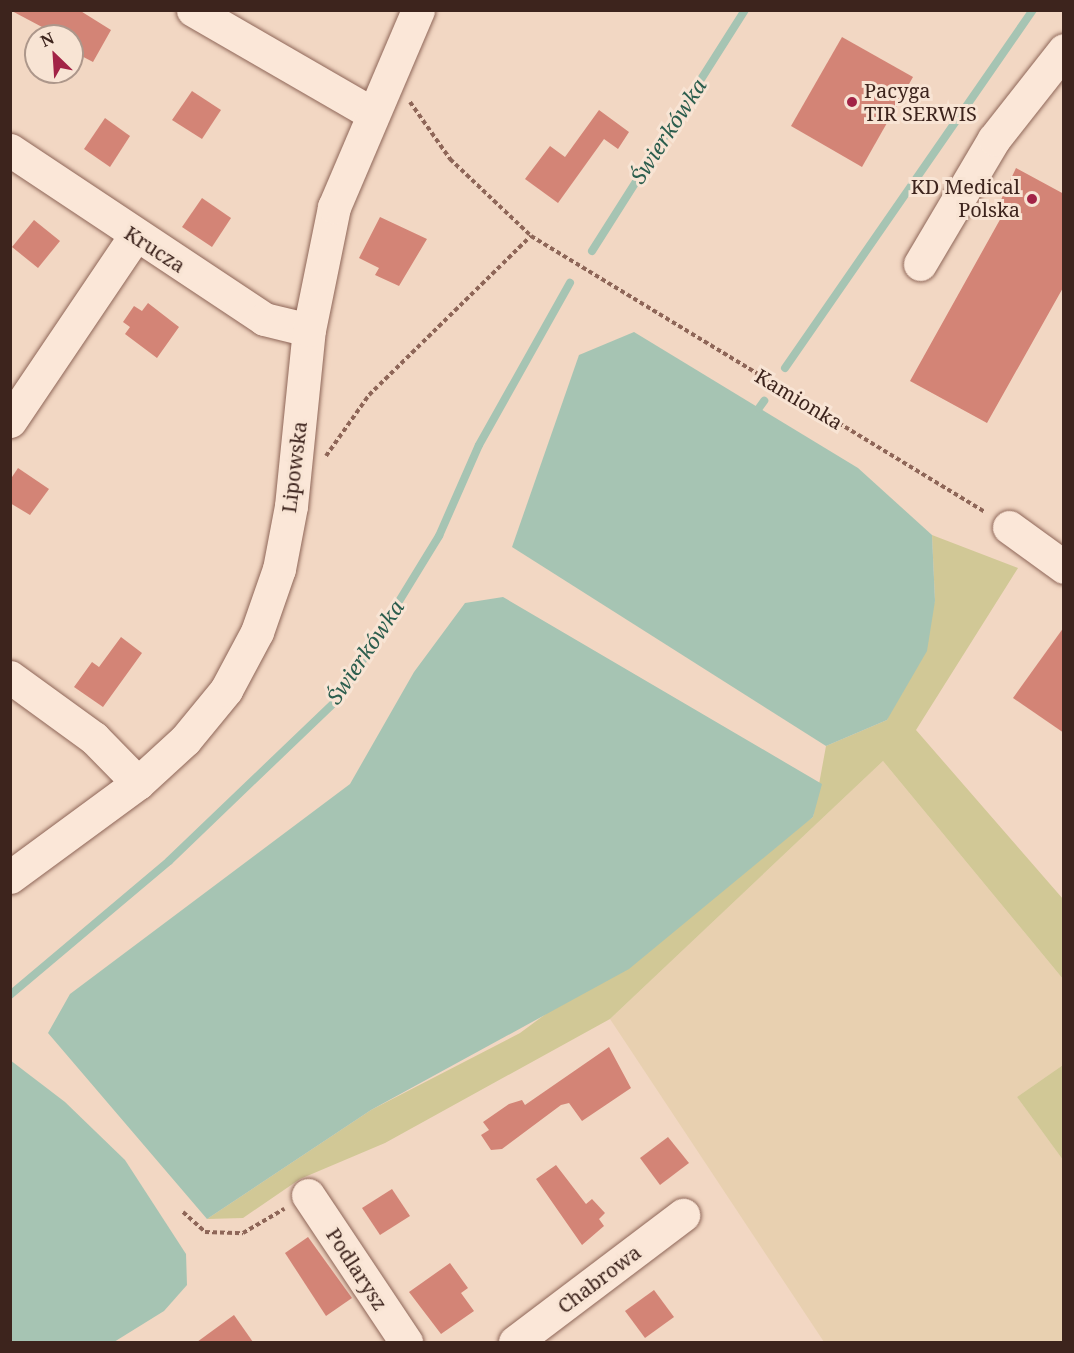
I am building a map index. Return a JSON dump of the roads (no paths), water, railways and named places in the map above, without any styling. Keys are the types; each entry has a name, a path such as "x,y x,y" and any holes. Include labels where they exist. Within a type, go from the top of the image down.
{"street":[{"path":"193,10 370,112"},
{"name":"Lipowska","path":"10,877 138,783 226,690 257,632 279,569 291,506 309,330 334,207 370,112 418,10"},
{"path":"920,264 994,139 1064,50"},
{"name":"Krucza","path":"10,150 135,236 264,319 309,330"},
{"path":"10,421 135,236"},
{"path":"1008,526 1064,567"},
{"path":"10,677 94,738 138,783"},
{"name":"Podlarysz","path":"308,1195 406,1342"},
{"name":"Chabrowa","path":"515,1342 683,1215"}],"waterway":[{"name":"Świerkówka","path":"592,251 745,10"},
{"path":"785,368 1033,10"},
{"name":"Świerkówka","path":"10,995 169,861 341,696 439,536 479,445 570,283"},
{"path":"759,408 764,401"}],"place":[{"name":"Pacyga TIR SERWIS","path":"852,102"},
{"name":"KD Medical Polska","path":"1032,199"}]}
